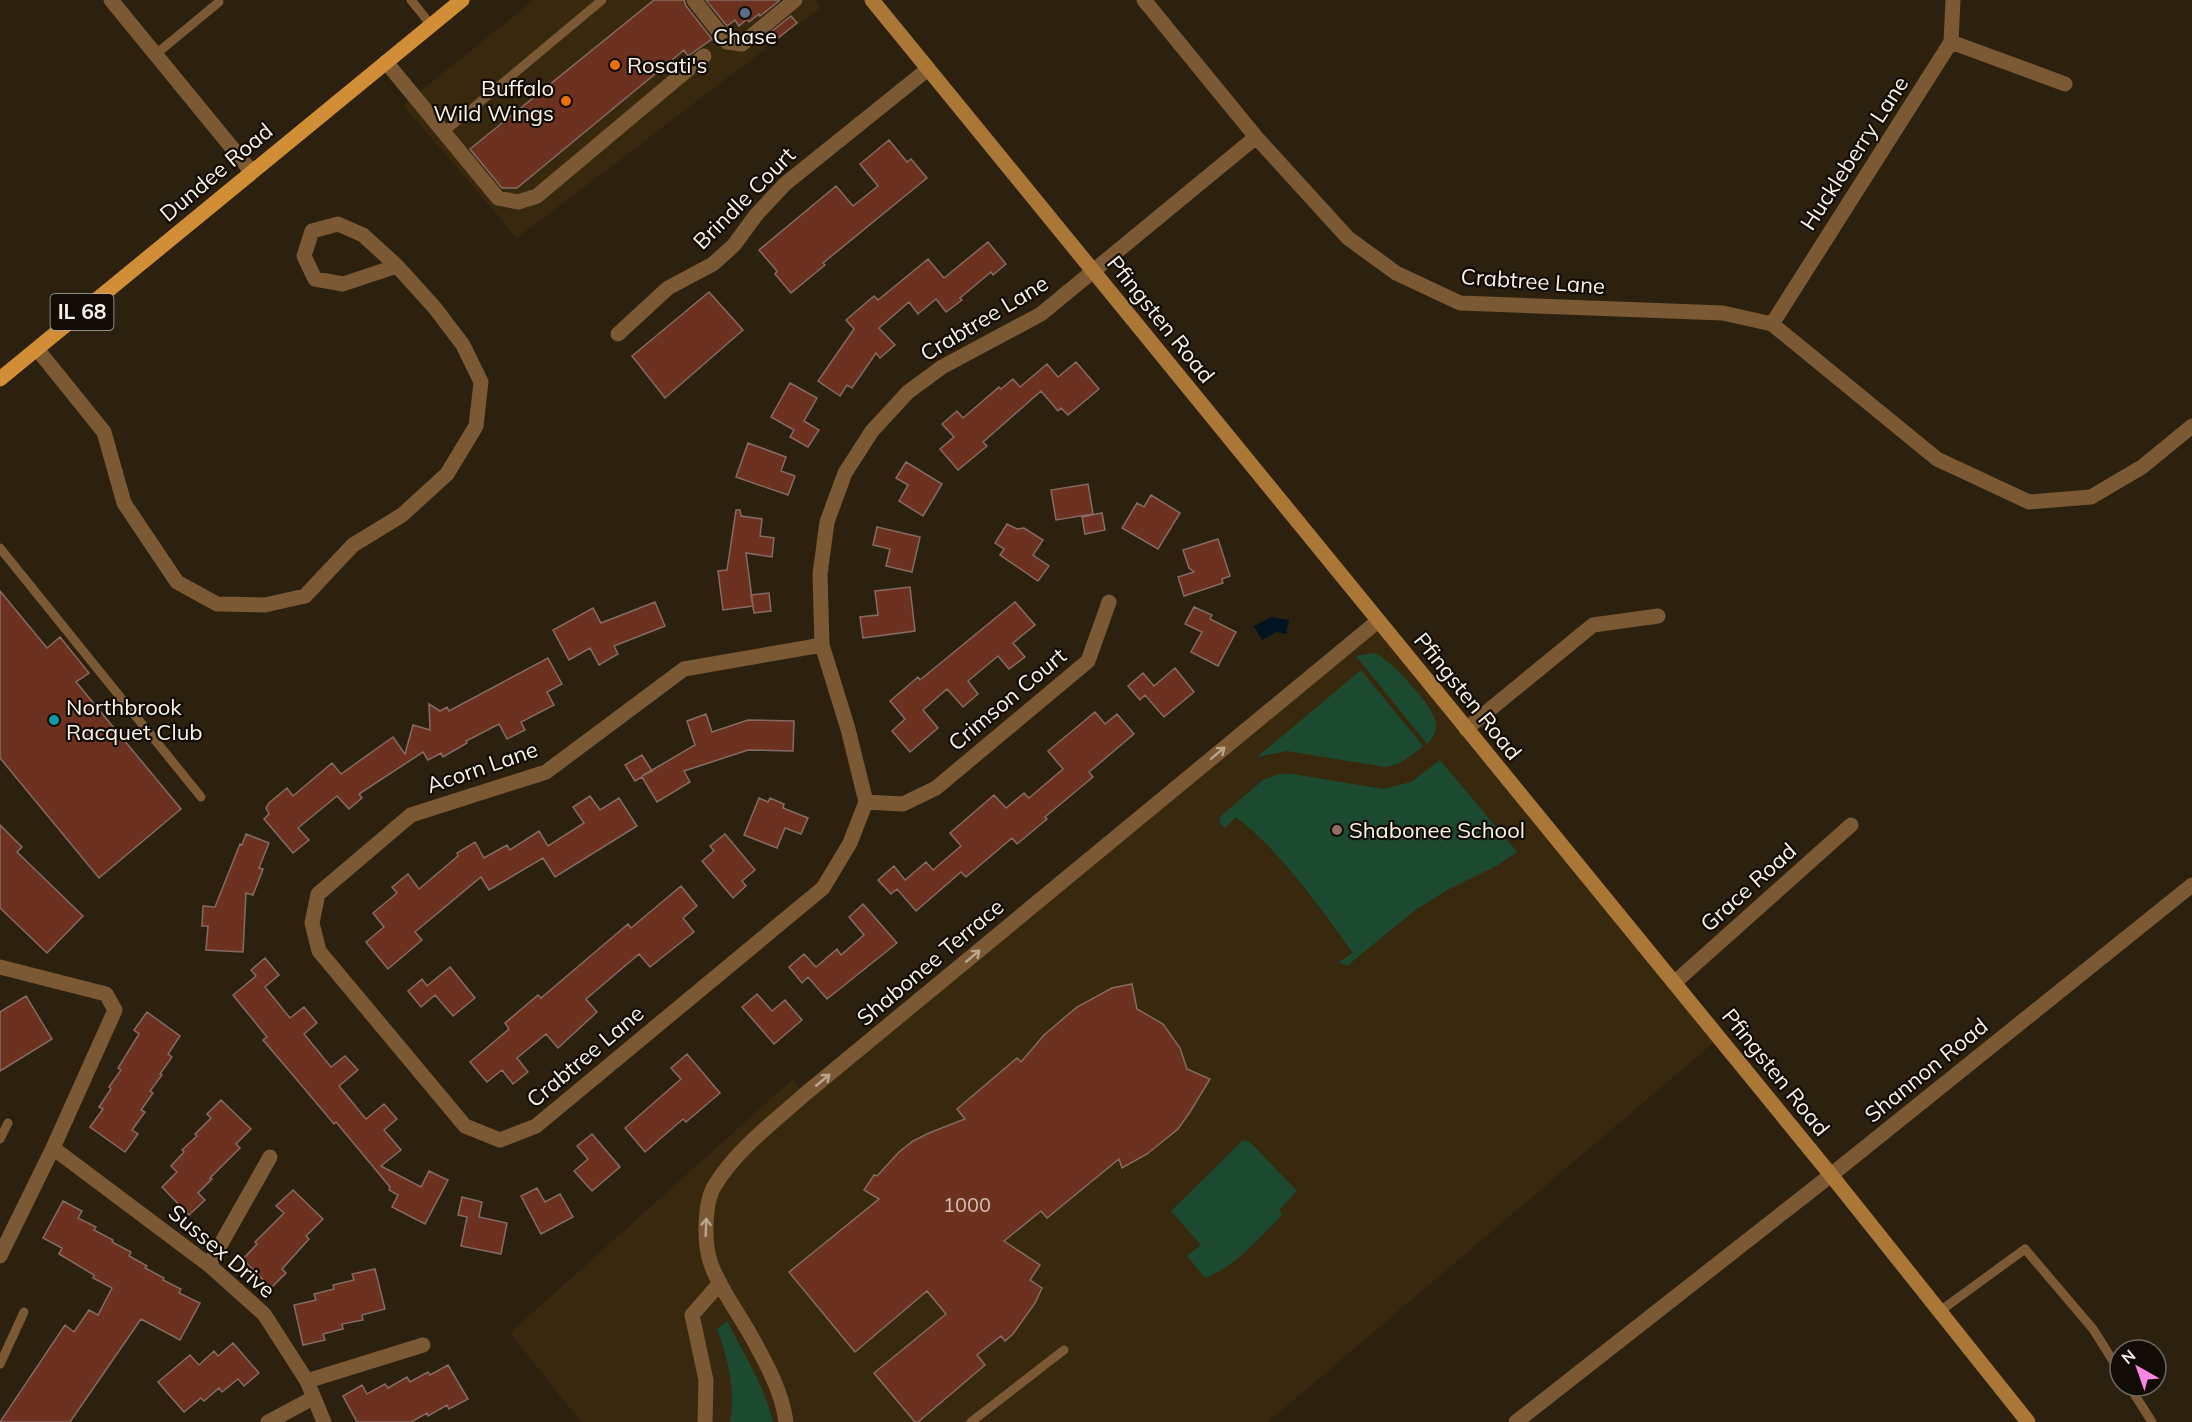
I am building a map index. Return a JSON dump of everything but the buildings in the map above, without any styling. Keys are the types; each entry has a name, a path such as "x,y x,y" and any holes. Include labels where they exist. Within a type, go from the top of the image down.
{"main road":[{"name":"Dundee Road","path":"0,379 462,0"},
{"name":"Pfingsten Road","path":"872,0 1831,1175 2028,1422"}],"street":[{"path":"111,0 251,171"},
{"path":"694,0 727,42 742,44 795,0"},
{"path":"1144,0 1257,137"},
{"path":"1953,0 1952,42 2065,84"},
{"name":"Huckleberry Lane","path":"1772,324 1952,42"},
{"path":"386,62 498,198 518,202 537,196 704,56"},
{"name":"Brindle Court","path":"618,334 668,288 713,264 734,245 756,215 784,184 928,69"},
{"name":"Crabtree Lane","path":"319,951 465,1126 500,1140 536,1126 823,888 850,843 866,802 849,729 822,645 820,574 826,522 845,473 872,431 908,392 942,367 1041,314 1257,137 1348,238 1396,273 1460,303 1723,314 1772,324 1937,459 2030,502 2091,497 2142,467 2192,426"},
{"path":"37,349 104,432 124,502 177,582 216,604 266,605 305,596 353,545 402,515 447,474 476,426 481,382 463,345 435,308 397,266 363,235 338,224 312,231 304,256 315,279 343,284 397,266"},
{"name":"Crimson Court","path":"866,802 903,804 936,788 1088,661 1109,602"},
{"path":"1466,729 1593,626 1658,616"},
{"name":"Shabonee Terrace","path":"786,1422 784,1407 761,1354 710,1262 706,1239 707,1212 714,1186 758,1135 805,1094 1378,621"},
{"name":"Acorn Lane","path":"319,951 312,923 318,894 411,815 546,772 684,669 822,645"},
{"name":"Grace Road","path":"1674,983 1851,825"},
{"name":"Shannon Road","path":"1516,1422 1831,1175 2192,885"},
{"path":"0,967 106,994 115,1010 53,1148 4,1239 0,1256"},
{"name":"Sussex Drive","path":"53,1148 209,1265 264,1314 307,1381 324,1422"},
{"path":"209,1265 270,1157"},
{"path":"705,1422 706,1380 692,1315 720,1283"},
{"path":"307,1381 423,1345"},
{"path":"268,1422 313,1398"}],"lane":[{"path":"411,0 431,25"},
{"path":"444,132 602,0"},
{"path":"156,54 219,2"},
{"path":"0,548 201,798"},
{"path":"0,1139 8,1123"},
{"path":"1940,1311 2025,1249 2092,1329 2108,1354"},
{"path":"0,1364 24,1312"},
{"path":"971,1422 1064,1350"},
{"path":"2137,1398 2152,1422"}],"shaded area":[{"path":"534,0 815,0 821,7 517,238 403,105"},
{"name":"Shabonee School","path":"1378,621 1719,1038 1268,1422 581,1422 510,1333 793,1079 805,1094"}],"green space":[{"path":"1374,653 1400,673 1420,695 1434,716 1436,729 1427,744 1356,656"},
{"path":"1361,670 1423,746 1410,757 1385,767 1287,751 1257,757"},
{"path":"1440,760 1517,852 1498,865 1449,889 1414,911 1347,966 1339,962 1353,953 1313,899 1269,847 1236,817 1225,828 1220,823 1220,817 1263,780 1278,774 1293,774 1383,789 1411,782"},
{"path":"1243,1140 1250,1142 1297,1191 1279,1210 1282,1215 1246,1251 1227,1266 1205,1278 1187,1256 1201,1245 1171,1211"},
{"path":"727,1321 759,1382 773,1422 730,1422 732,1399 730,1375 717,1329"}],"water":[{"path":"1271,617 1289,620 1286,634 1277,632 1262,640 1254,626"}],"place":[{"name":"Chase","path":"745,13"},
{"name":"Rosati's","path":"615,65"},
{"name":"Buffalo Wild Wings","path":"566,101"},
{"name":"Northbrook Racquet Club","path":"54,720"},
{"name":"Shabonee School","path":"1337,830"}]}
